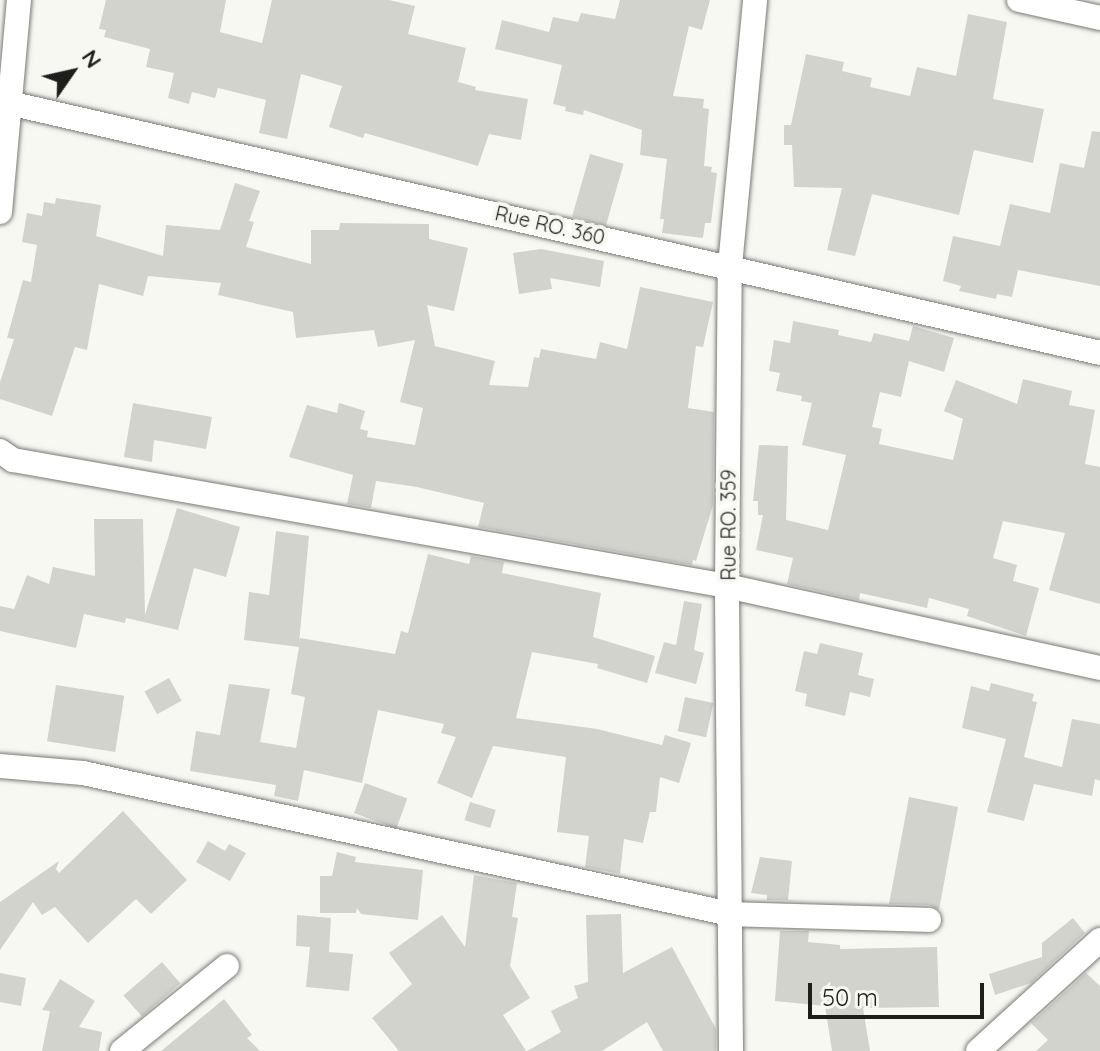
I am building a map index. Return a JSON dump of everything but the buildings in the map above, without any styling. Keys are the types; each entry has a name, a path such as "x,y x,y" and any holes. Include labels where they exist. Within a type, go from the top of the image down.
{"street":[{"path":"0,212 5,103 19,0"},
{"name":"Rue RO. 359","path":"731,1051 727,586 730,266 755,0"},
{"path":"1019,0 1100,18"},
{"name":"Rue RO. 360","path":"5,103 730,266 1100,353"},
{"path":"0,451 13,460 727,586 1100,668"},
{"path":"0,766 83,773 730,914 929,920"},
{"path":"984,1049 1100,940"},
{"path":"122,1051 227,966"}]}
